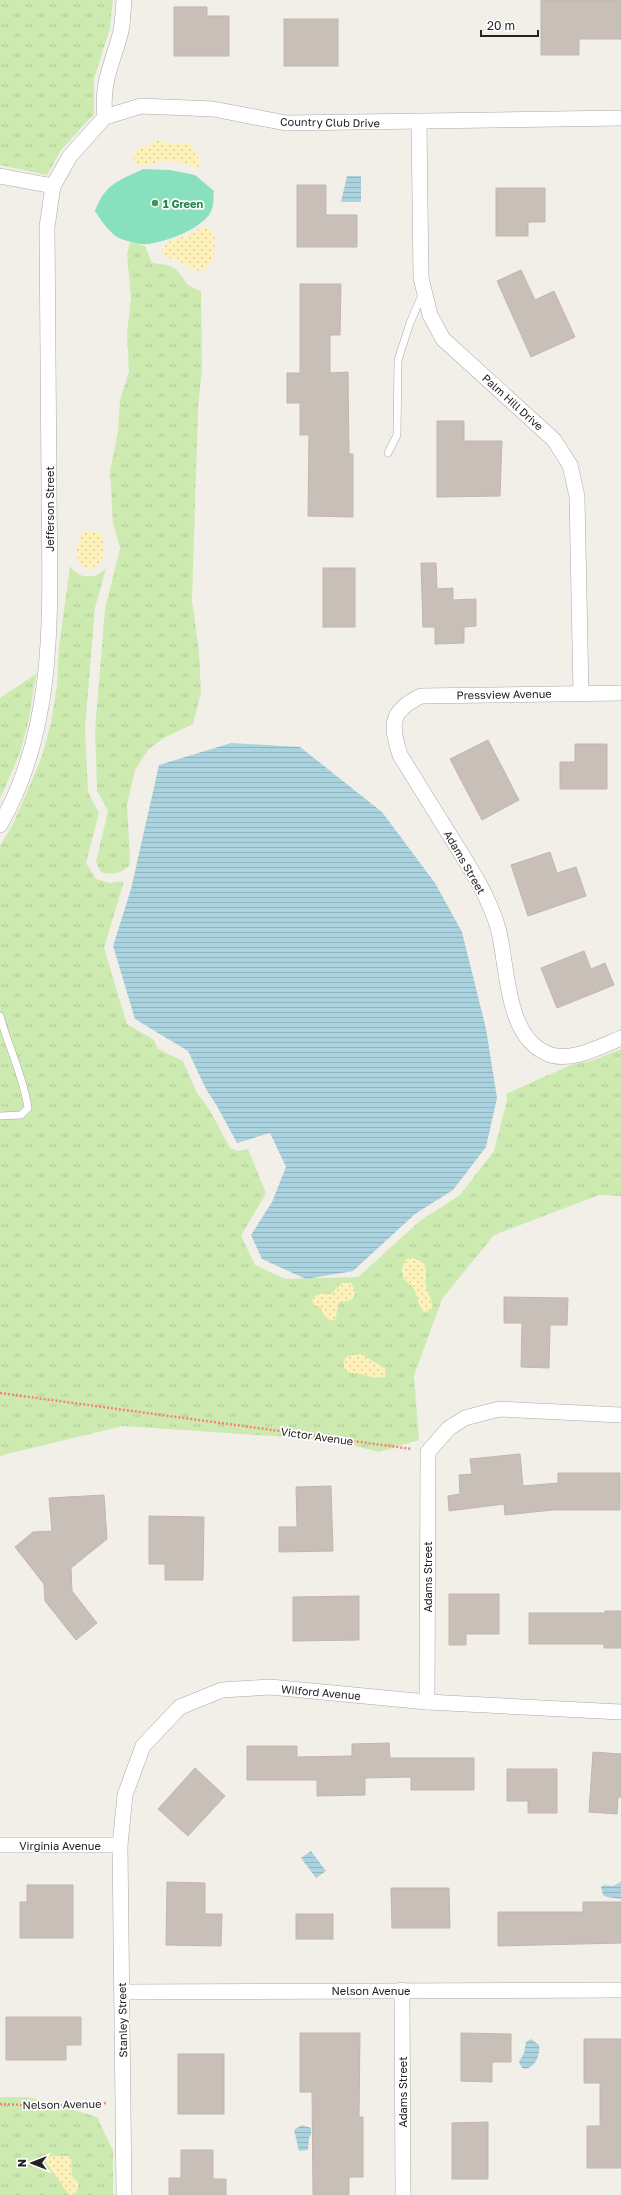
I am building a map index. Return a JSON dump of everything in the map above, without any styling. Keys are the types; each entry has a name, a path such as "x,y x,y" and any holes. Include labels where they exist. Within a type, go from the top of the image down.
{"street":[{"path":"0,176 53,186 70,156 105,117 103,103 105,80 121,30 124,0"},
{"name":"Country Club Drive","path":"105,117 141,106 213,109 286,123 621,118"},
{"name":"Palm Hill Drive","path":"419,122 421,278 430,315 443,339 554,440 570,464 577,496 581,693"},
{"name":"Jefferson Street","path":"0,825 30,756 40,720 47,675 49,591 47,227 53,186"},
{"name":"Pressview Avenue","path":"395,715 405,704 421,696 621,693"},
{"name":"Adams Street","path":"395,715 394,735 400,755 480,884 498,928 517,1023 528,1040 546,1054 564,1056 590,1051 621,1038"},
{"path":"428,1452 449,1428 466,1418 499,1409 621,1414"},
{"name":"Adams Street","path":"427,1702 428,1452"},
{"name":"Wilford Avenue","path":"120,1845 126,1795 143,1746 180,1707 222,1690 270,1687 427,1702 621,1712"},
{"name":"Virginia Avenue","path":"0,1845 120,1845"},
{"name":"Stanley Street","path":"120,1845 124,2195"},
{"name":"Adams Street","path":"402,1990 403,2195"},
{"name":"Nelson Avenue","path":"122,1992 621,1990"}],"lane":[{"path":"388,453 397,435 398,360 410,323 424,291"},
{"path":"0,1016 7,1043 26,1095 28,1108 21,1115 0,1116"}],"path":[{"name":"Victor Avenue","path":"0,1393 428,1452"},
{"name":"Nelson Avenue","path":"0,2104 44,2106 124,2102"}],"green space":[{"path":"0,0 113,0 110,28 94,79 94,114 61,150 47,175 0,165"},
{"name":"1 Green","path":"143,169 170,170 195,175 214,191 213,207 208,216 202,222 184,233 163,241 140,244 117,237 107,228 95,211 103,195 113,184"},
{"path":"130,242 145,246 152,263 172,267 188,284 201,291 202,369 198,408 192,600 199,652 201,692 193,724 162,739 148,750 135,770 127,805 130,855 129,866 122,871 109,873 101,872 96,862 108,811 97,791 95,729 105,609 120,548 113,523 110,471 118,431 120,400 129,372 127,334 131,298 127,255"},
{"path":"70,566 78,574 88,577 97,575 106,568 95,608 85,728 88,792 99,813 86,863 96,879 110,883 124,881 104,948 127,1024 154,1040 158,1049 183,1061 197,1093 209,1109 230,1148 237,1151 248,1149 266,1193 241,1236 255,1265 285,1279 358,1277 421,1220 460,1195 494,1151 507,1100 506,1094 573,1064 594,1060 621,1049 621,1196 599,1195 494,1235 442,1299 414,1376 419,1440 379,1452 332,1440 123,1426 3,1455 0,1457 0,846 13,824 41,759 51,723 57,685 59,646"},
{"path":"36,674 29,719 20,753 0,799 0,698"},
{"path":"0,2097 29,2097 97,2117 113,2151 113,2195 0,2195"}],"sand":[{"path":"163,140 170,145 180,142 189,144 197,154 200,166 195,168 176,161 157,162 144,166 135,163 134,156 138,148 148,147 153,142"},
{"path":"207,227 214,232 215,245 210,265 206,269 200,271 191,269 180,262 162,255 163,247 171,241 195,232 198,229"},
{"path":"84,531 100,532 104,543 104,554 102,559 99,564 89,569 80,562 77,553 77,547"},
{"path":"412,1258 423,1262 425,1265 426,1287 432,1304 432,1308 428,1311 424,1312 419,1304 414,1289 402,1275 403,1266 406,1259"},
{"path":"342,1283 351,1283 355,1290 354,1297 351,1300 339,1303 335,1320 329,1320 320,1307 314,1305 312,1299 318,1294 331,1294"},
{"path":"361,1354 386,1369 385,1377 375,1378 349,1372 344,1368 345,1358 351,1355"},
{"path":"52,2156 68,2156 71,2158 72,2176 79,2184 75,2195 70,2195 67,2192 46,2162 46,2159"}],"water":[{"path":"347,176 361,176 361,202 341,202"},
{"path":"231,743 300,747 382,812 435,883 462,932 486,1029 497,1098 486,1147 453,1190 415,1214 353,1271 306,1279 262,1259 251,1235 272,1202 286,1167 270,1133 237,1143 206,1089 188,1051 135,1019 113,946 131,889 159,765"},
{"path":"311,1851 326,1871 316,1878 301,1858"},
{"path":"621,1882 621,1899 603,1895 601,1887 604,1885 613,1886"},
{"path":"531,2039 539,2045 539,2053 533,2065 526,2069 522,2068 519,2062 524,2053 526,2042"},
{"path":"302,2125 311,2128 311,2135 309,2137 308,2150 299,2151 294,2130"}],"building":[{"path":"541,0 621,0 621,39 579,39 579,55 541,55"},
{"path":"174,7 207,7 207,16 229,16 229,56 174,56"},
{"path":"284,19 338,19 338,66 284,66"},
{"path":"297,185 326,185 326,215 357,215 357,247 297,247"},
{"path":"496,188 545,188 545,222 528,222 528,236 496,236"},
{"path":"521,270 535,300 554,291 575,337 531,357 497,281"},
{"path":"300,284 341,284 340,335 330,335 330,373 348,372 349,454 353,454 353,517 308,516 309,435 300,435 300,403 287,403 287,373 300,373"},
{"path":"437,421 464,421 464,441 502,441 500,496 437,497"},
{"path":"421,563 436,563 437,589 453,588 453,600 476,599 476,626 464,627 464,643 435,644 435,627 423,627"},
{"path":"323,568 355,568 355,627 323,627"},
{"path":"488,740 519,800 482,820 450,759"},
{"path":"575,744 607,744 607,789 560,789 560,762 575,762"},
{"path":"550,852 557,873 576,867 586,896 528,916 511,865"},
{"path":"584,951 591,969 605,963 614,985 557,1008 541,968"},
{"path":"504,1297 568,1298 567,1325 550,1325 549,1368 521,1367 522,1323 504,1323"},
{"path":"520,1454 523,1486 558,1483 558,1473 620,1473 620,1510 553,1510 505,1515 504,1504 449,1511 448,1496 460,1494 459,1475 472,1474 470,1459"},
{"path":"331,1486 333,1551 279,1552 279,1527 297,1527 296,1487"},
{"path":"104,1495 107,1539 71,1568 72,1591 97,1623 76,1640 45,1601 44,1584 15,1547 33,1532 52,1531 49,1498"},
{"path":"149,1516 204,1517 203,1580 165,1580 165,1564 149,1564"},
{"path":"449,1594 499,1594 499,1634 466,1634 466,1645 449,1645"},
{"path":"359,1596 359,1640 293,1641 293,1597"},
{"path":"605,1611 621,1611 621,1648 604,1648 604,1644 529,1644 529,1613 605,1613"},
{"path":"389,1743 390,1758 474,1758 474,1790 411,1790 411,1777 365,1778 365,1795 317,1796 317,1780 247,1780 247,1746 297,1746 297,1757 352,1756 352,1744"},
{"path":"593,1752 621,1754 621,1797 618,1797 617,1814 589,1812"},
{"path":"195,1768 225,1796 188,1836 158,1809"},
{"path":"507,1769 557,1769 557,1813 528,1813 528,1801 507,1801"},
{"path":"167,1882 205,1883 205,1914 222,1914 221,1946 166,1945"},
{"path":"27,1885 73,1885 73,1938 20,1938 20,1902 27,1902"},
{"path":"391,1888 449,1888 450,1928 392,1928"},
{"path":"583,1902 621,1902 621,1943 498,1946 498,1912 583,1912"},
{"path":"296,1914 333,1914 333,1939 296,1939"},
{"path":"6,2017 81,2017 81,2045 66,2045 66,2060 6,2060"},
{"path":"300,2033 360,2033 359,2117 363,2117 363,2177 349,2177 349,2195 313,2195 312,2092 300,2092"},
{"path":"461,2033 511,2034 511,2062 492,2062 492,2082 461,2081"},
{"path":"584,2039 621,2039 621,2168 587,2168 587,2126 600,2126 600,2083 584,2083"},
{"path":"178,2054 224,2054 224,2114 178,2114"},
{"path":"488,2122 488,2179 452,2179 452,2123"},
{"path":"181,2150 213,2150 213,2179 226,2179 226,2195 169,2195 169,2178 181,2178"}],"place":[{"name":"1 Green","path":"155,203"}]}
